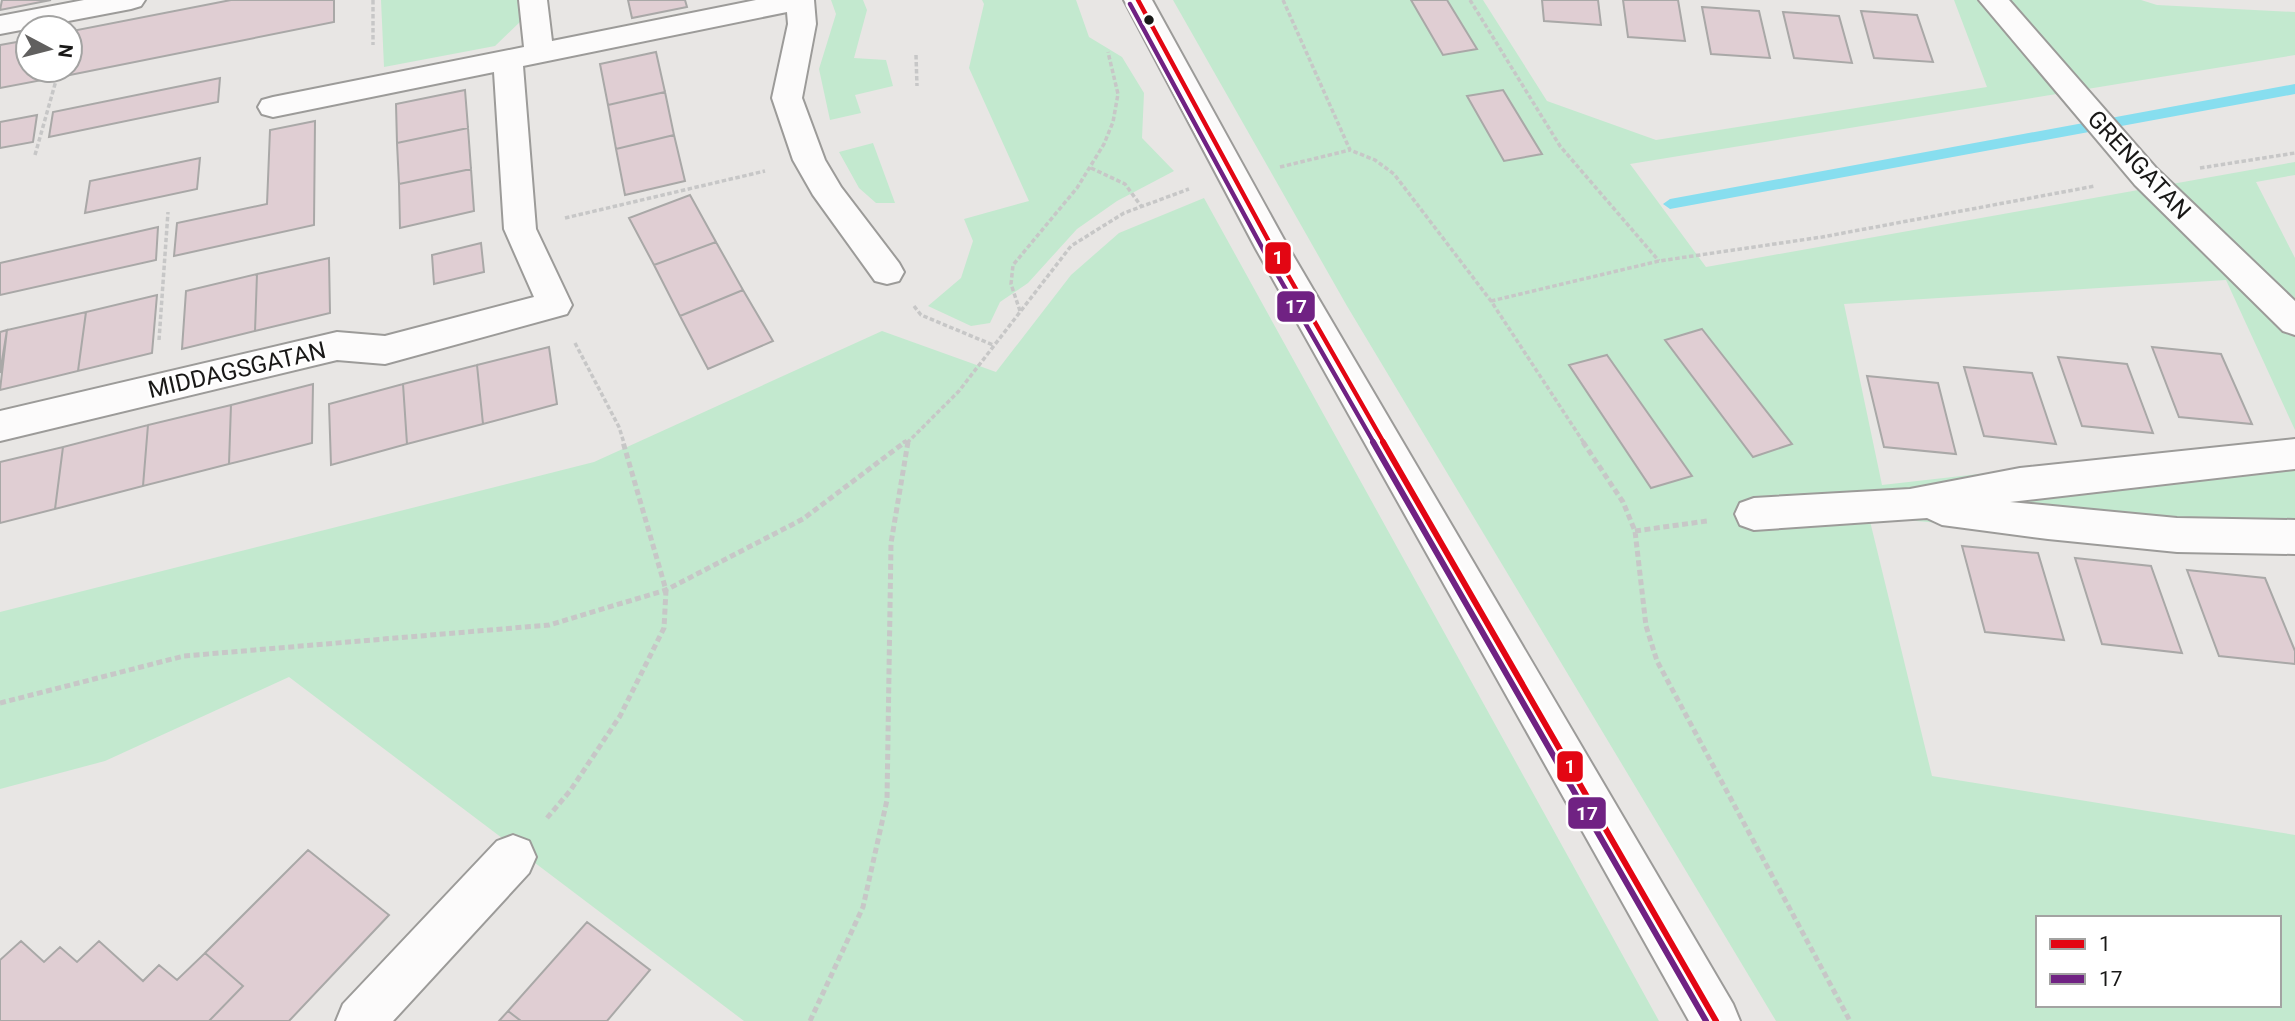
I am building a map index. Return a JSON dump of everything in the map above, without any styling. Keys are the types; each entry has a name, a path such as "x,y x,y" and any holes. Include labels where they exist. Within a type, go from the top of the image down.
{"street":[{"path":"0,25 131,0"},
{"path":"533,0 539,54"},
{"path":"273,107 800,0 802,24 787,98 809,160 829,195 887,272"},
{"path":"1138,0 1273,249 1716,1021"},
{"name":"GRENGATAN","path":"1993,0 2146,177 2295,322"},
{"path":"508,60 520,229 555,306"},
{"name":"MIDDAGSGATAN","path":"0,426 337,346 385,350 555,306"},
{"path":"1755,514 1910,505 2020,484 2295,454"},
{"path":"1910,505 2048,523 2176,535 2295,537"},
{"path":"360,1021 513,857"}],"path":[{"path":"1283,0 1350,150"},
{"path":"1470,0 1560,146 1659,261"},
{"path":"1020,311 1011,284 1013,265 1091,168 1111,133 1119,96 1108,52"},
{"path":"916,55 917,86"},
{"path":"35,155 55,84"},
{"path":"1271,170 1350,150 1375,160 1394,174 1491,301 1623,502 1635,530 1646,626 1657,661 1850,1021"},
{"path":"1491,301 1659,261 1822,237 2146,177 2295,153"},
{"path":"520,229 809,160"},
{"path":"1091,168 1125,184 1141,206"},
{"path":"0,703 184,656 549,625 666,590 803,519 908,440 959,391 1071,246 1124,213 1194,188"},
{"path":"155,390 168,212"},
{"path":"887,272 921,315 993,345"},
{"path":"513,857 570,791 620,716 664,628 666,590 619,427 555,306"},
{"path":"810,1021 863,906 887,800 891,543 908,440"},
{"path":"1635,530 1755,514"}],"green space":[{"path":"381,0 520,0 523,19 495,46 384,67"},
{"path":"831,0 863,0 867,10 854,58 886,60 893,86 855,95 861,113 830,120 819,69 836,14"},
{"path":"982,0 1076,0 1089,37 1122,57 1144,93 1142,138 1174,171 1117,201 1077,229 1028,283 1000,302 990,323 971,326 928,306 961,278 973,241 964,219 1029,201 969,68 984,4"},
{"path":"1173,0 1483,0 1547,101 1656,140 1987,87 1954,0 2141,0 2157,5 2295,12 2295,55 1630,164 1706,267 2295,162 2295,175 2256,182 2295,258 2295,430 2226,280 1844,304 1882,485 2295,438 2295,545 2118,538 1869,517 1932,776 2295,835 2295,1021 1776,1021 1347,306"},
{"path":"873,143 895,203 876,203 859,188 839,152"},
{"path":"1204,198 1659,1021 744,1021 289,677 105,761 0,789 0,612 594,462 882,331 996,372 1071,275 1119,233"}],"building":[{"path":"2,0 51,0 0,10"},
{"path":"231,0 334,0 334,22 84,72 84,29"},
{"path":"628,0 685,0 687,7 632,18"},
{"path":"1411,0 1447,0 1477,49 1443,55"},
{"path":"1542,0 1598,0 1601,25 1544,21"},
{"path":"1623,0 1678,0 1685,41 1628,37"},
{"path":"1702,7 1759,11 1770,58 1711,54"},
{"path":"1861,11 1917,15 1933,62 1874,58"},
{"path":"1783,12 1839,16 1852,63 1794,58"},
{"path":"14,42 14,84 21,84 0,88 0,45"},
{"path":"656,52 665,92 608,105 600,64"},
{"path":"220,78 218,102 49,137 53,112"},
{"path":"465,90 468,128 397,143 396,104"},
{"path":"1503,90 1542,154 1504,161 1467,96"},
{"path":"665,92 674,135 616,149 608,105"},
{"path":"37,115 33,142 0,148 0,122"},
{"path":"315,121 314,225 174,256 177,223 267,204 270,130"},
{"path":"468,128 471,169 399,184 397,143"},
{"path":"674,135 685,181 625,195 616,149"},
{"path":"200,158 197,189 85,213 90,181"},
{"path":"471,169 474,211 400,228 399,184"},
{"path":"690,195 716,242 654,265 629,218"},
{"path":"158,227 156,260 0,295 0,263"},
{"path":"716,242 743,290 680,316 654,265"},
{"path":"481,243 484,272 434,284 432,255"},
{"path":"329,258 330,313 255,331 257,274"},
{"path":"257,274 255,331 182,349 186,291"},
{"path":"743,290 773,341 708,369 680,316"},
{"path":"157,295 152,353 78,371 86,312"},
{"path":"86,312 78,371 0,390 7,330"},
{"path":"1702,329 1792,444 1753,457 1665,340"},
{"path":"7,330 0,373 0,332"},
{"path":"549,347 557,404 483,424 477,365"},
{"path":"2152,347 2221,354 2252,424 2179,417"},
{"path":"1607,355 1692,476 1651,488 1569,365"},
{"path":"2058,357 2127,364 2153,433 2082,426"},
{"path":"477,365 483,424 407,444 403,384"},
{"path":"1964,367 2032,373 2056,444 1984,436"},
{"path":"1867,376 1938,383 1956,454 1884,447"},
{"path":"313,384 312,443 229,464 231,405"},
{"path":"403,384 407,444 331,465 329,404"},
{"path":"231,405 229,464 143,486 148,425"},
{"path":"148,425 143,486 55,509 63,447"},
{"path":"63,447 55,509 0,523 0,462"},
{"path":"1962,546 2038,553 2064,640 1985,632"},
{"path":"2075,558 2151,566 2182,653 2102,644"},
{"path":"2187,570 2265,578 2295,651 2295,664 2219,656"},
{"path":"308,850 389,915 289,1021 209,1021 243,986 205,953"},
{"path":"587,922 650,970 607,1021 521,1021 508,1011"},
{"path":"21,941 44,962 60,947 77,962 99,941 143,981 159,965 177,980 205,953 243,986 209,1021 0,1021 0,960"},
{"path":"508,1011 521,1021 499,1021"}],"waterway":[{"path":"1670,204 2295,89"}],"transit line":[{"name":"1","path":"1138,0 1273,249 1716,1021"},
{"name":"17","path":"1130,4 1265,253 1706,1021"}]}
